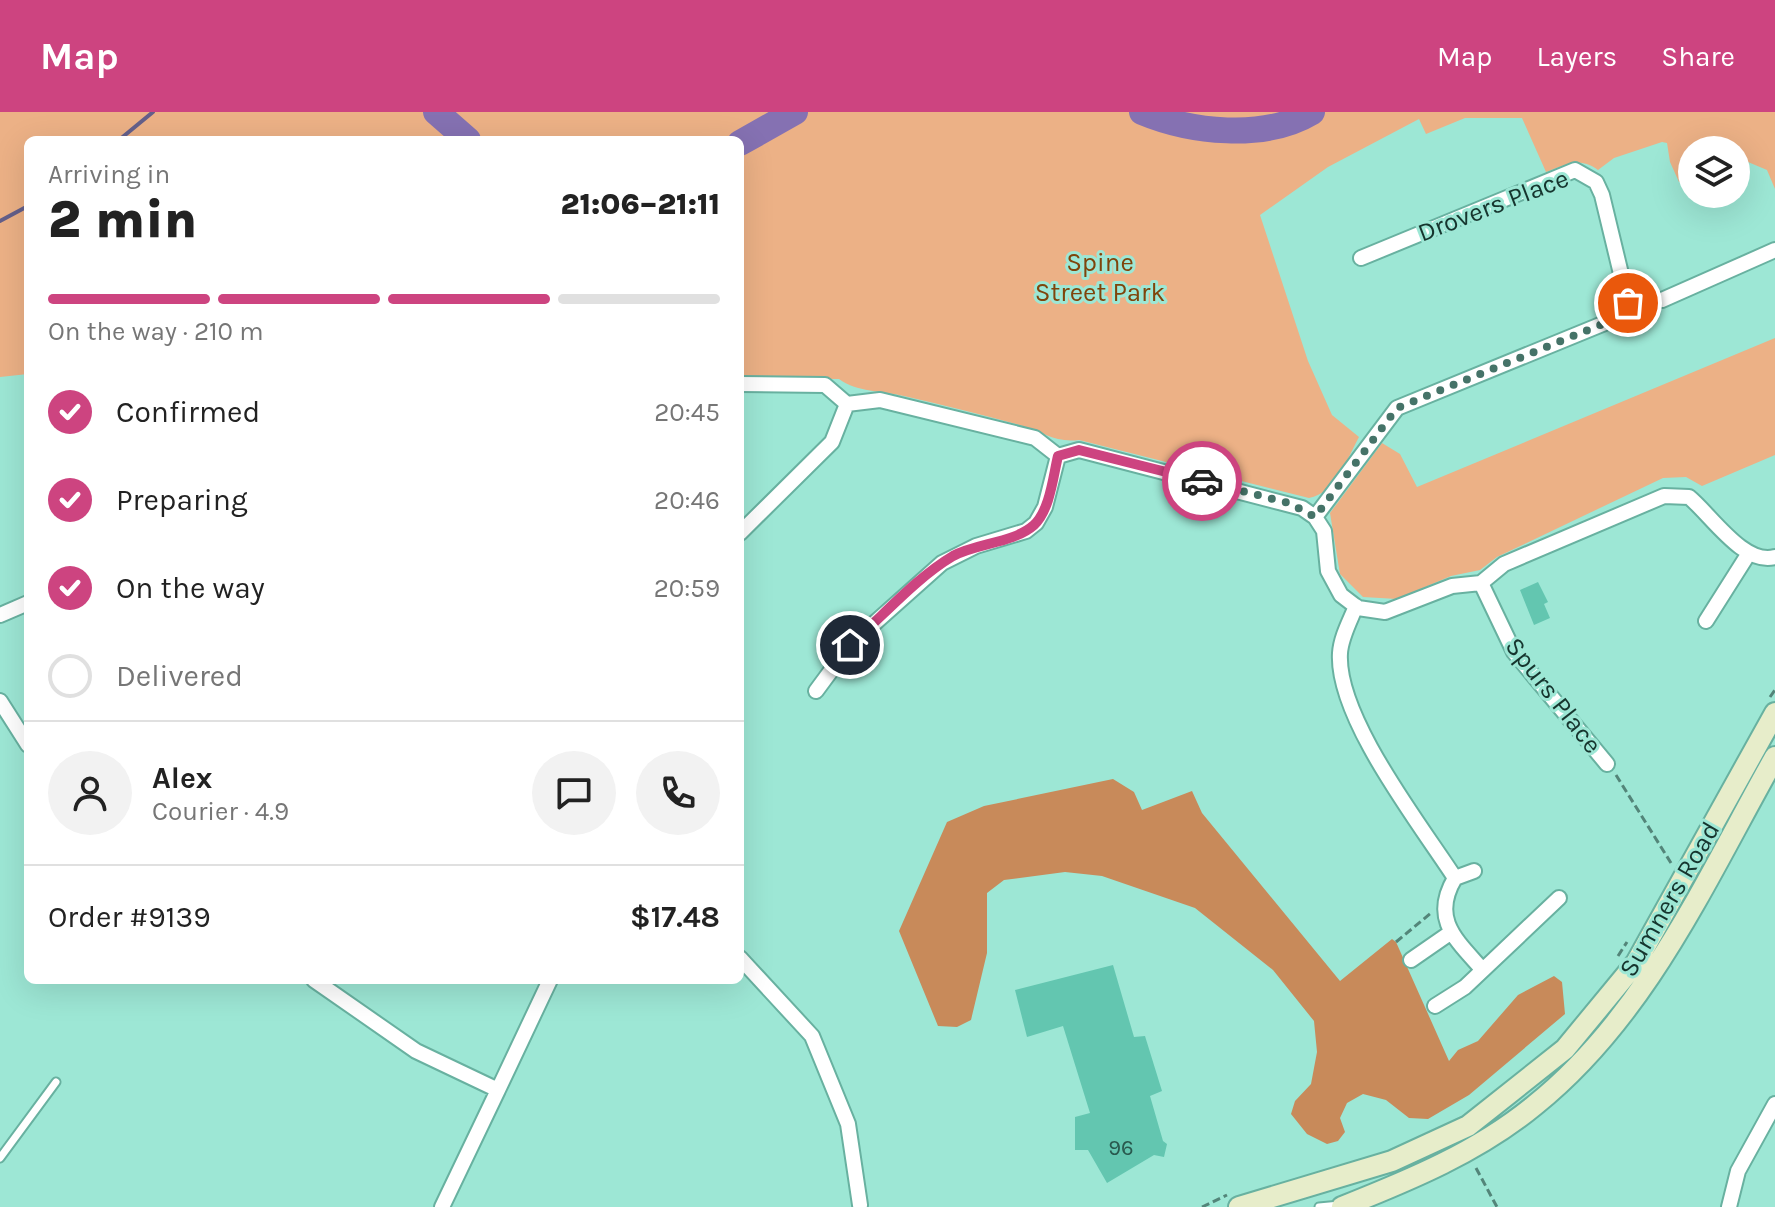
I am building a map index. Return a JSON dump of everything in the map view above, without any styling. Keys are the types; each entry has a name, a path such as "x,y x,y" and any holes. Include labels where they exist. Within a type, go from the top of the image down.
{"main road":[{"name":"Sumners Road","path":"1234,1201 1392,1161 1468,1126 1565,1049 1636,963 1769,708"},
{"name":"Sumners Road","path":"1346,1205 1461,1155 1535,1106 1582,1063 1626,1013 1656,969 1775,757"}],"street":[{"name":"Drovers Place","path":"1361,258 1575,170 1596,182 1602,195 1628,303"},
{"path":"1315,517 1397,408 1605,323 1628,303 1662,300 1775,250"},
{"path":"744,384 825,385 847,404 880,400 1035,438 1058,456"},
{"path":"744,529 832,442 847,404"},
{"path":"1058,456 1079,450 1289,503 1315,517 1324,531 1333,584 1356,606 1385,612 1452,586 1481,583 1504,564 1664,496 1677,494 1689,497 1749,553 1768,559 1775,557"},
{"path":"816,691 850,645 942,563 976,546 1026,531 1036,523 1045,507 1058,456"},
{"path":"1706,621 1749,553"},
{"name":"Spurs Place","path":"1481,583 1514,652 1607,764"},
{"path":"0,615 24,605"},
{"path":"1356,606 1340,651 1357,723 1455,878"},
{"path":"0,701 24,739"},
{"path":"1474,871 1455,878 1442,912 1450,933 1481,968"},
{"path":"1435,1006 1465,987 1481,968 1559,898"},
{"path":"1411,960 1450,933"},
{"path":"744,962 812,1036 848,1124 860,1206"},
{"path":"320,984 416,1051 498,1090"},
{"path":"442,1207 548,984"},
{"path":"1729,1207 1738,1171 1775,1104"}],"lane":[{"path":"0,1158 56,1082"},
{"path":"1319,1207 1346,1205"}],"path":[{"path":"1769,708 1775,690"},
{"path":"1607,764 1671,863"},
{"path":"1666,872 1677,853"},
{"path":"1396,942 1430,913 1442,912"},
{"path":"1612,966 1627,941"},
{"path":"1476,1168 1497,1207"},
{"path":"1202,1207 1234,1201"}],"green space":[{"name":"Spine Street Park","path":"0,112 1775,112 1775,189 1767,170 1750,163 1750,136 1678,136 1678,180 1670,162 1667,143 1614,158 1598,170 1579,163 1546,172 1522,118 1465,118 1426,134 1419,119 1328,167 1260,215 1308,361 1332,415 1359,437 1334,482 1309,498 1079,440 1056,438 1020,425 904,396 862,389 839,379 744,378 744,136 24,136 24,374 0,377"},
{"path":"1775,338 1775,455 1702,486 1686,477 1663,478 1497,557 1480,570 1451,576 1397,599 1363,597 1340,574 1330,513 1382,443 1400,454 1417,487"}],"shaded area":[{"path":"1113,779 1134,792 1142,810 1192,791 1202,813 1340,981 1392,939 1396,942 1449,1061 1458,1050 1478,1041 1518,995 1554,976 1562,982 1565,1014 1469,1095 1428,1119 1409,1118 1386,1100 1363,1094 1347,1103 1340,1118 1345,1132 1338,1141 1327,1144 1307,1134 1291,1114 1295,1101 1311,1084 1317,1052 1314,1021 1273,970 1195,908 1102,876 1065,872 1004,880 987,893 987,953 971,1020 957,1027 938,1026 899,931 947,822 984,806"}],"building":[{"path":"1538,582 1548,602 1544,604 1550,618 1534,625 1520,590"},
{"path":"1113,965 1134,1037 1145,1036 1162,1091 1150,1096 1163,1141 1167,1144 1164,1157 1154,1155 1107,1183 1088,1150 1075,1150 1075,1117 1090,1113 1063,1026 1027,1037 1015,990"}],"waterway":[{"path":"124,136 153,112"},
{"path":"436,112 463,136"},
{"path":"744,141 795,112"},
{"path":"1142,112 1182,125 1227,130 1272,127 1312,112"},
{"path":"0,221 24,208"}],"way so far":[{"path":"1202,481 1289,503 1315,517 1342,485 1376,431 1397,408 1557,340 1605,323 1628,303"}],"route":[{"path":"850,645 942,563 976,546 1026,531 1036,523 1045,507 1058,456 1079,450 1202,481"}]}
